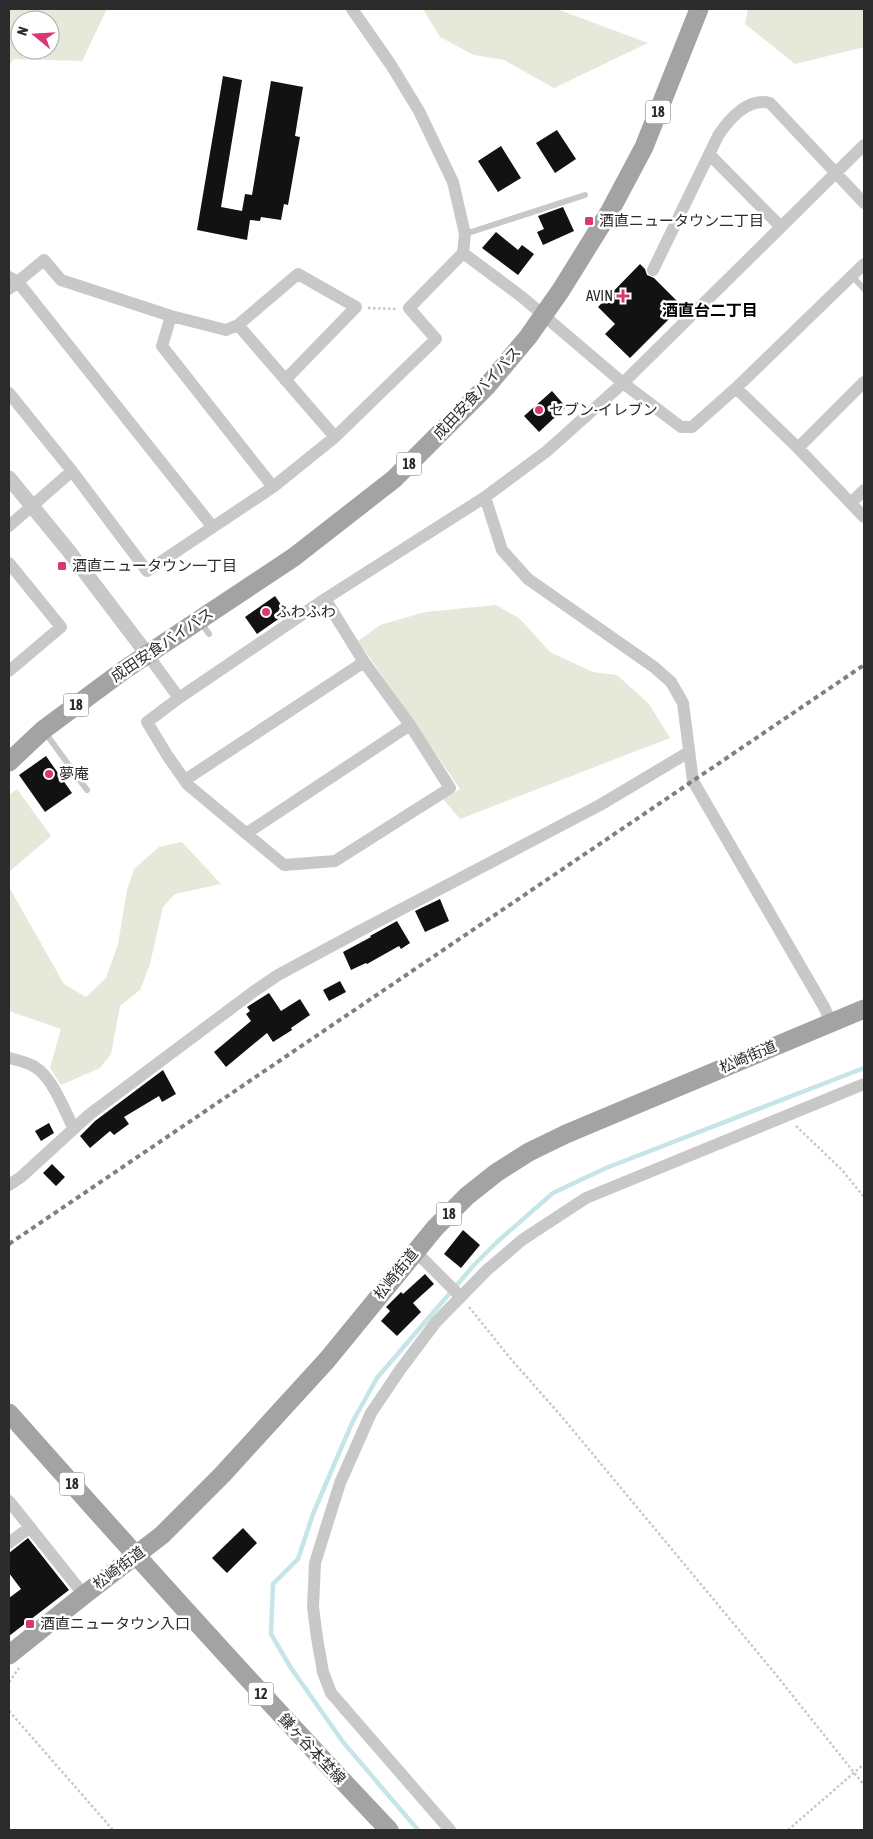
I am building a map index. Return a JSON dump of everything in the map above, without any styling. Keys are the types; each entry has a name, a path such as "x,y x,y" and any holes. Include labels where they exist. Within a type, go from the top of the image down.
{"main road":[{"name":"成田安食バイパス","path":"9,762 43,730 148,654 204,627 394,479 487,386 528,337 561,290 610,211 644,147 699,9"},
{"name":"松崎街道","path":"9,1655 162,1535 222,1474 327,1360 435,1228 468,1196 496,1173 529,1152 566,1134 864,1009"},
{"name":"18","path":"9,1413 135,1556"},
{"name":"鎌ヶ谷本埜線","path":"135,1556 297,1733 390,1830"}],"street":[{"path":"9,393 72,471 147,571 273,487 335,437 436,339 409,308 463,253 465,234 453,182 419,111 391,65 352,9"},
{"path":"653,270 718,136 729,119 760,101 770,103 864,203"},
{"path":"325,599 364,662 410,725 450,788 335,861 284,864 188,785 147,722 179,698 325,599 485,497 547,450 623,383 780,226 864,146"},
{"path":"709,154 780,226"},
{"path":"463,253 522,297 623,383 681,426 692,427 736,388 864,264"},
{"path":"212,526 12,283 44,260 61,280 172,316 226,330 238,325 298,274 356,307 285,380"},
{"path":"172,316 162,346 273,487"},
{"path":"238,325 335,437"},
{"path":"798,448 864,382"},
{"path":"736,388 798,448 864,517"},
{"path":"9,526 72,471"},
{"path":"9,478 148,654 179,698"},
{"path":"851,504 864,490"},
{"path":"485,497 502,550 528,579 654,667 671,682 683,702 694,781 831,1022"},
{"path":"9,563 61,627 9,671"},
{"path":"185,780 364,662"},
{"path":"247,833 410,725"},
{"path":"9,1185 21,1177 90,1114 278,975 586,812 689,752"},
{"path":"9,1058 34,1066 43,1073 74,1129"},
{"path":"450,1830 331,1693 323,1672 313,1608 315,1563 340,1483 371,1414 400,1370 459,1294 522,1240 586,1198 864,1084"},
{"path":"415,1251 459,1294"},
{"path":"9,1501 84,1595"},
{"path":"9,1543 30,1527"}],"lane":[{"path":"465,234 585,195"},
{"path":"852,276 864,289"},
{"path":"43,730 87,790"}],"path":[{"path":"356,307 390,310 409,308"},
{"path":"786,1116 842,1170 864,1197"},
{"path":"459,1294 510,1358 562,1417 773,1671 864,1786"},
{"path":"9,1711 112,1830"},
{"path":"788,1830 864,1764"}],"green space":[{"path":"9,9 107,9 82,61 48,60 60,60 60,10 10,10 10,60 13,60 9,65"},
{"path":"423,9 557,9 648,43 554,88 504,60 474,55 440,37"},
{"path":"748,9 864,9 864,47 795,64 745,24"},
{"path":"496,605 519,618 550,652 593,672 617,675 649,704 670,738 460,819 443,799 460,789 358,641 380,625 425,612"},
{"path":"17,789 51,836 9,872 9,795"},
{"path":"182,842 221,884 175,894 163,907 150,964 140,990 120,1006 111,1054 100,1068 61,1085 50,1068 61,1029 9,1011 9,887 64,984 86,997 106,978 118,944 127,890 134,869 159,847"}],"building":[{"path":"223,76 242,80 221,207 242,211 245,194 252,195 271,81 303,87 295,136 300,137 288,205 284,204 281,220 261,217 260,221 250,220 247,240 197,230"},
{"path":"557,130 576,159 555,173 536,143"},
{"path":"501,146 521,178 498,192 478,161"},
{"path":"563,207 574,231 543,245 537,232 544,229 538,216"},
{"path":"496,232 518,250 522,245 534,254 518,275 482,248"},
{"path":"640,264 645,269 647,275 654,278 682,306 630,358 605,334 615,324 598,307"},
{"path":"552,391 566,407 539,432 524,416"},
{"path":"275,596 287,613 257,634 245,617"},
{"path":"46,756 72,793 45,812 19,775"},
{"path":"440,899 449,921 425,932 415,911"},
{"path":"397,921 410,943 401,949 399,946 367,964 351,970 343,952"},
{"path":"340,981 346,992 329,1001 323,990"},
{"path":"269,993 281,1011 300,999 310,1015 291,1028 292,1030 273,1042 267,1033 226,1067 214,1052 251,1021 246,1014 250,1011 247,1007"},
{"path":"163,1070 176,1094 162,1102 159,1096 124,1117 129,1124 114,1135 110,1131 90,1148 80,1136 95,1121"},
{"path":"49,1123 54,1133 41,1141 35,1131"},
{"path":"52,1164 65,1177 56,1186 43,1173"},
{"path":"463,1230 480,1245 461,1268 444,1254"},
{"path":"425,1274 434,1284 413,1303 421,1312 397,1336 381,1321 390,1311 386,1307 401,1292 403,1294"},
{"path":"243,1528 257,1543 227,1573 212,1558"},
{"path":"28,1538 69,1590 9,1636 9,1598 21,1589 9,1573 9,1553"}],"waterway":[{"path":"418,1830 343,1742 291,1668 271,1634 273,1584 298,1559 313,1514 353,1421 377,1378 474,1265 497,1242 553,1193 606,1168 864,1068"}],"railway":[{"path":"9,1244 864,665"}],"place":[{"name":"酒直ニュータウン二丁目","path":"589,221"},
{"name":"AVIN","path":"623,296"},
{"name":"セブン-イレブン","path":"539,410"},
{"name":"酒直ニュータウン一丁目","path":"62,566"},
{"name":"ふわふわ","path":"266,612"},
{"name":"夢庵","path":"49,774"},
{"name":"酒直ニュータウン入口","path":"30,1624"}],"district":[{"name":"酒直台二丁目","path":"710,310"}]}
